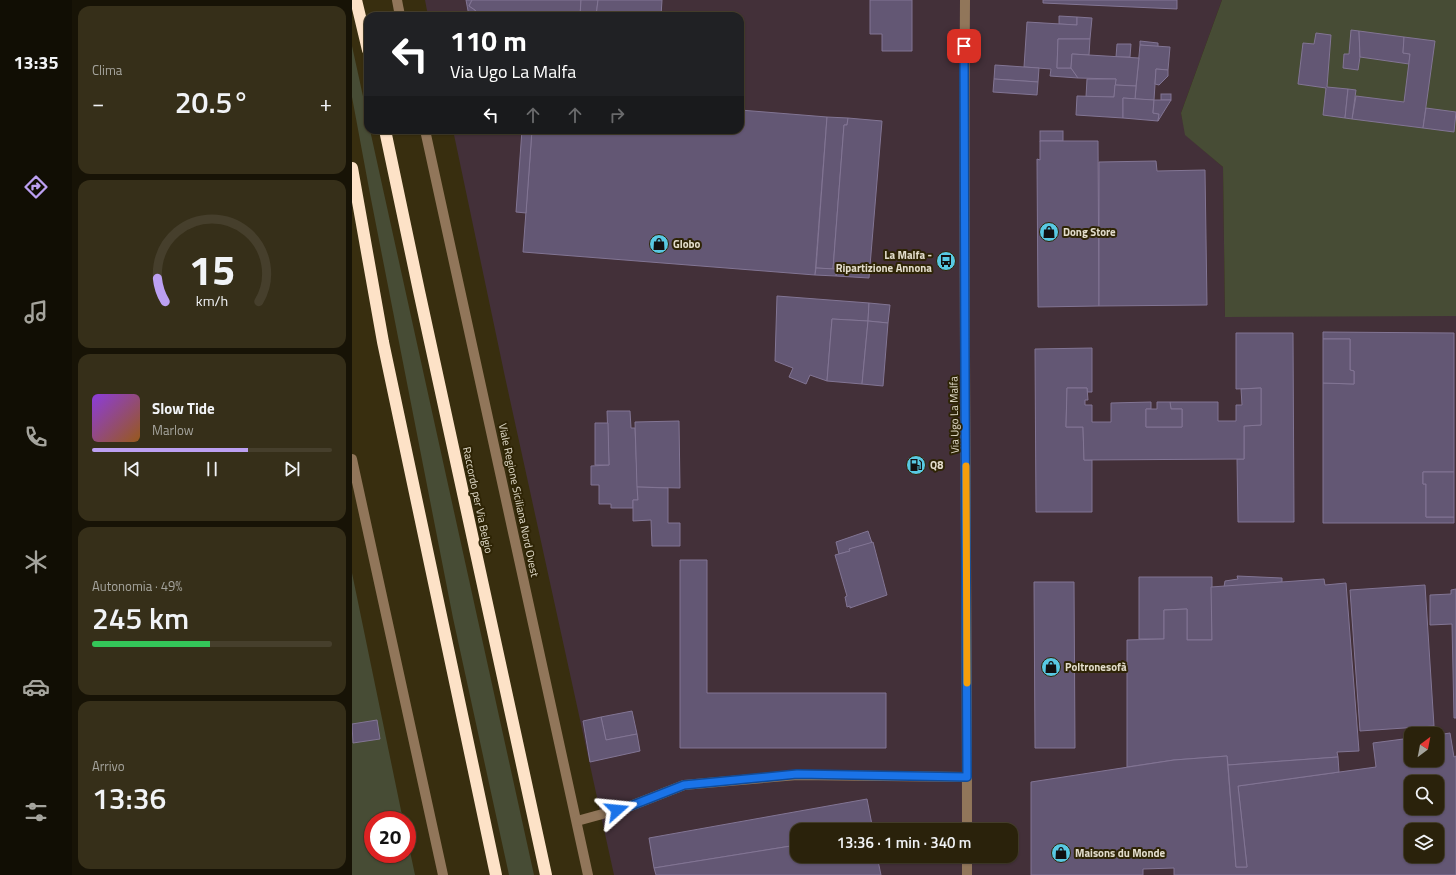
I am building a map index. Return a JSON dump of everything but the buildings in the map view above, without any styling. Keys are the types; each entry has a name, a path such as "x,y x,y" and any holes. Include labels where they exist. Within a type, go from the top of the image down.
{"highway":[{"path":"356,0 364,33"},
{"name":"Raccordo per Via Belgio","path":"386,134 546,875"},
{"path":"352,168 383,342 496,875"}],"street":[{"path":"397,0 399,12"},
{"name":"Via Ugo La Malfa","path":"965,0 963,184 967,823"},
{"name":"Viale Regione Siciliana Nord Ovest","path":"426,134 588,875"},
{"path":"352,460 443,875"},
{"path":"577,821 628,807 684,785 797,774 967,777"},
{"path":"967,863 967,875"}],"shaded area":[{"path":"425,0 1222,0 1181,113 1186,135 1223,167 1225,316 1456,316 1456,875 614,875 505,377 454,134 744,134 744,12 427,12"}],"green space":[{"path":"1222,0 1456,0 1456,316 1225,317 1223,167 1185,135 1181,113"},
{"path":"352,46 364,101 364,134 371,134 534,875 509,875 453,618 352,97"},
{"path":"352,573 401,811 364,811 364,863 412,863 415,875 352,875"}],"slow traffic":[{"path":"966,466 967,683"}],"place":[{"name":"Dong Store","path":"1049,232"},
{"name":"Globo","path":"659,244"},
{"name":"La Malfa - Ripartizione Annona","path":"946,261"},
{"name":"Q8","path":"916,465"},
{"name":"Poltronesofà","path":"1051,667"},
{"name":"Maisons du Monde","path":"1061,853"}],"route":[{"path":"617,810 684,785 797,774 967,777 963,184 964,46"}]}
